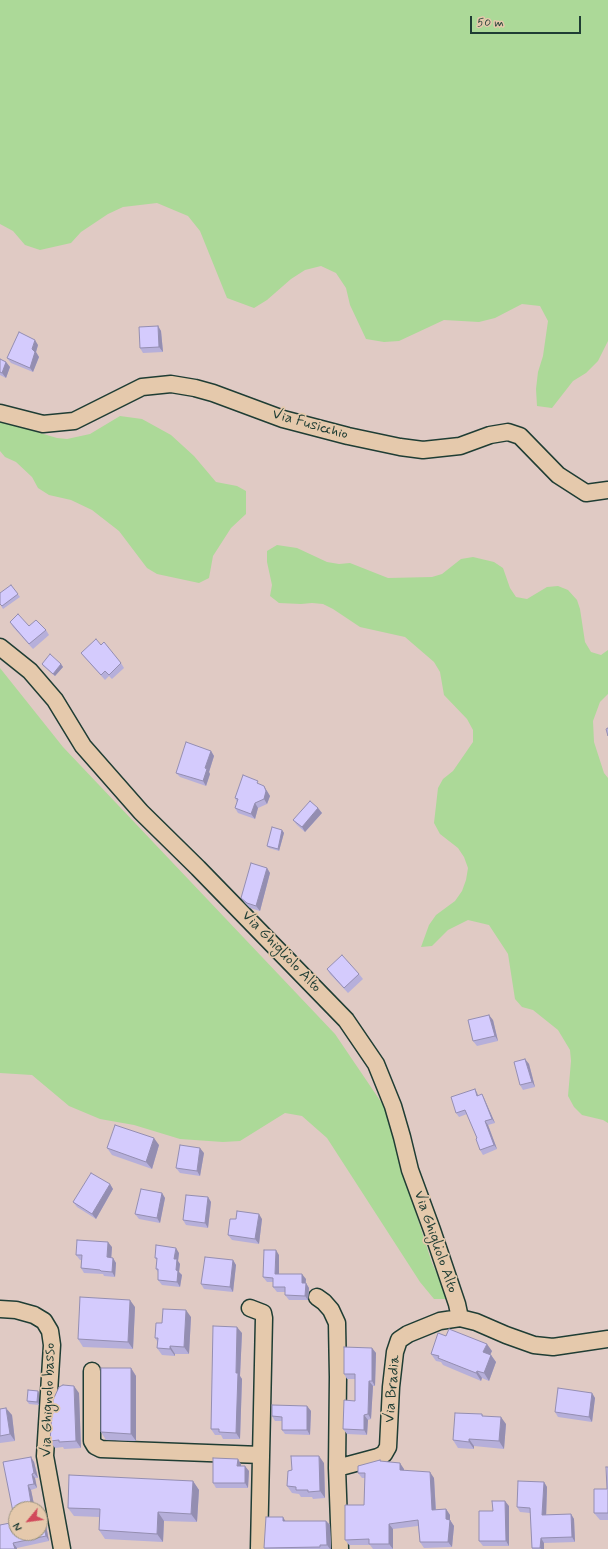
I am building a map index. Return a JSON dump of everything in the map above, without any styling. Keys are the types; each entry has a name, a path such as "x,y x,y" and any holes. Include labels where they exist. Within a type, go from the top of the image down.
{"street":[{"name":"Via Fusicchio","path":"0,413 43,424 74,421 142,387 170,384 214,393 283,419 348,436 400,447 423,450 460,446 490,435 508,432 520,436 558,475 586,493 608,490"},
{"name":"Via Ghigliolo Alto","path":"0,647 30,671 55,700 82,746 140,812 209,879 346,1020 376,1064 393,1106 410,1170 457,1304 460,1318"},
{"path":"317,1297 332,1310 337,1323 337,1468 340,1549"},
{"path":"250,1308 263,1313 264,1318 259,1549"},
{"name":"Via Ghignolo basso","path":"0,1309 16,1310 34,1315 44,1321 50,1331 52,1345 46,1456 62,1549"},
{"name":"Via Bradia","path":"337,1468 378,1457 384,1454 388,1447 391,1387 395,1352 399,1340 408,1334 440,1321 460,1318 476,1322 534,1345 552,1347 608,1339"},
{"path":"92,1370 92,1440 95,1446 101,1449 261,1455"}],"green space":[{"path":"0,0 608,0 608,341 598,361 586,373 573,381 552,408 537,406 536,389 538,372 543,356 548,321 540,306 522,304 495,318 479,322 444,320 399,341 384,342 366,339 350,305 346,288 336,273 321,266 305,270 291,279 267,300 254,308 227,298 200,231 188,216 157,203 123,207 108,214 81,232 71,243 40,250 25,245 13,231 0,224"},
{"path":"120,416 142,419 171,435 194,456 216,482 237,486 246,491 246,514 231,528 213,556 209,578 199,583 157,574 147,568 119,531 92,510 71,500 49,495 38,488 32,477 16,462 5,457 0,451 0,421 57,438 67,439 90,434"},
{"path":"277,545 297,548 327,562 339,564 350,563 388,578 432,577 442,574 461,559 473,557 494,562 503,568 510,588 516,597 527,599 547,587 558,586 568,590 577,600 580,609 585,642 591,652 601,655 608,650 608,694 600,702 593,721 594,742 604,773 608,778 608,1123 603,1120 582,1115 574,1107 568,1096 571,1061 570,1050 558,1030 533,1010 522,1007 515,999 508,954 489,925 468,920 448,930 432,946 421,947 429,925 436,915 455,901 462,891 466,880 468,868 464,857 458,848 440,834 434,823 438,788 443,779 453,771 473,742 473,730 467,719 444,695 440,672 434,662 405,637 360,627 323,604 279,603 270,596 272,585 267,562 267,551"},
{"path":"0,668 63,747 335,1034 396,1124 399,1152 414,1207 432,1263 447,1295 447,1299 434,1299 420,1282 327,1138 302,1116 285,1113 240,1141 223,1142 180,1139 134,1125 100,1119 69,1106 32,1075 0,1073"}],"building":[{"path":"158,326 159,347 140,348 139,327"},
{"path":"19,332 35,340 32,349 35,352 30,368 7,358"},
{"path":"0,359 6,362 2,373 0,372"},
{"path":"11,585 18,594 2,606 0,604 0,593"},
{"path":"18,614 29,626 36,620 46,630 29,644 10,622"},
{"path":"96,639 101,645 104,642 121,663 109,675 105,671 101,675 81,653"},
{"path":"50,654 61,664 53,674 42,664"},
{"path":"186,742 211,751 205,768 207,769 203,781 176,773"},
{"path":"243,775 258,781 257,783 264,786 266,791 264,799 255,803 251,814 235,808 238,799 235,798"},
{"path":"310,801 318,808 302,827 293,820"},
{"path":"272,827 282,830 278,849 267,846"},
{"path":"251,863 267,868 256,906 247,903 241,898"},
{"path":"342,955 359,974 344,988 327,969"},
{"path":"489,1015 495,1036 473,1041 468,1020"},
{"path":"525,1059 532,1082 520,1085 514,1062"},
{"path":"475,1089 477,1096 482,1094 492,1119 485,1121 494,1145 480,1150 476,1139 477,1138 465,1110 456,1113 451,1097"},
{"path":"115,1125 154,1138 146,1162 107,1148"},
{"path":"180,1145 200,1148 197,1171 176,1168"},
{"path":"91,1173 110,1184 92,1214 73,1202"},
{"path":"141,1189 162,1193 157,1218 135,1214"},
{"path":"186,1195 208,1197 205,1223 183,1220"},
{"path":"237,1211 259,1214 255,1239 228,1235 230,1219 236,1219"},
{"path":"77,1240 108,1242 107,1257 113,1258 112,1272 81,1268 82,1255 76,1255"},
{"path":"156,1245 176,1248 174,1259 177,1259 177,1282 158,1280 158,1269 156,1269 157,1258 155,1258"},
{"path":"264,1250 276,1250 275,1274 302,1274 302,1283 306,1283 305,1296 285,1295 285,1287 273,1287 273,1278 263,1277"},
{"path":"205,1257 233,1260 230,1287 201,1284"},
{"path":"80,1297 130,1300 128,1342 78,1339"},
{"path":"163,1309 186,1310 184,1347 170,1346 170,1349 157,1348 158,1338 155,1338 156,1323 162,1323"},
{"path":"213,1326 237,1327 236,1373 238,1373 236,1433 219,1432 219,1429 211,1429"},
{"path":"449,1329 487,1344 483,1352 491,1355 484,1373 477,1371 476,1373 438,1358 439,1356 431,1354 438,1333 446,1336"},
{"path":"344,1347 372,1348 372,1381 369,1381 368,1414 364,1415 364,1430 343,1429 344,1400 355,1401 355,1374 344,1374"},
{"path":"101,1368 131,1368 131,1434 101,1432"},
{"path":"63,1385 74,1386 76,1441 50,1441 53,1400 59,1387"},
{"path":"558,1388 592,1393 589,1417 555,1412"},
{"path":"28,1390 38,1391 37,1402 27,1401"},
{"path":"272,1405 307,1406 307,1430 282,1430 282,1417 272,1416"},
{"path":"6,1408 10,1434 0,1436 0,1409"},
{"path":"455,1413 482,1414 482,1416 501,1417 499,1441 469,1439 469,1442 453,1440"},
{"path":"291,1456 319,1456 320,1491 308,1492 308,1490 296,1490 296,1487 287,1486 288,1471 292,1470"},
{"path":"31,1457 34,1473 32,1474 34,1484 28,1485 31,1501 11,1501 3,1462"},
{"path":"213,1458 238,1459 237,1466 245,1466 245,1483 213,1483"},
{"path":"380,1460 400,1463 400,1470 430,1472 432,1510 446,1509 446,1519 450,1520 448,1542 420,1542 418,1520 389,1524 389,1544 369,1544 369,1539 345,1540 345,1505 364,1505 365,1473 358,1473 358,1466"},
{"path":"606,1467 608,1467 608,1513 594,1513 594,1489 607,1489"},
{"path":"69,1475 193,1481 191,1514 158,1512 157,1534 99,1530 100,1509 68,1508"},
{"path":"518,1481 544,1482 542,1515 571,1514 572,1537 541,1538 540,1548 532,1548 530,1508 517,1507"},
{"path":"492,1501 505,1501 506,1541 479,1541 479,1511 493,1511"},
{"path":"266,1517 283,1517 283,1521 326,1521 327,1545 320,1545 320,1547 264,1548"},
{"path":"8,1523 8,1541 22,1541 13,1543 15,1549 0,1549 0,1525"}]}
